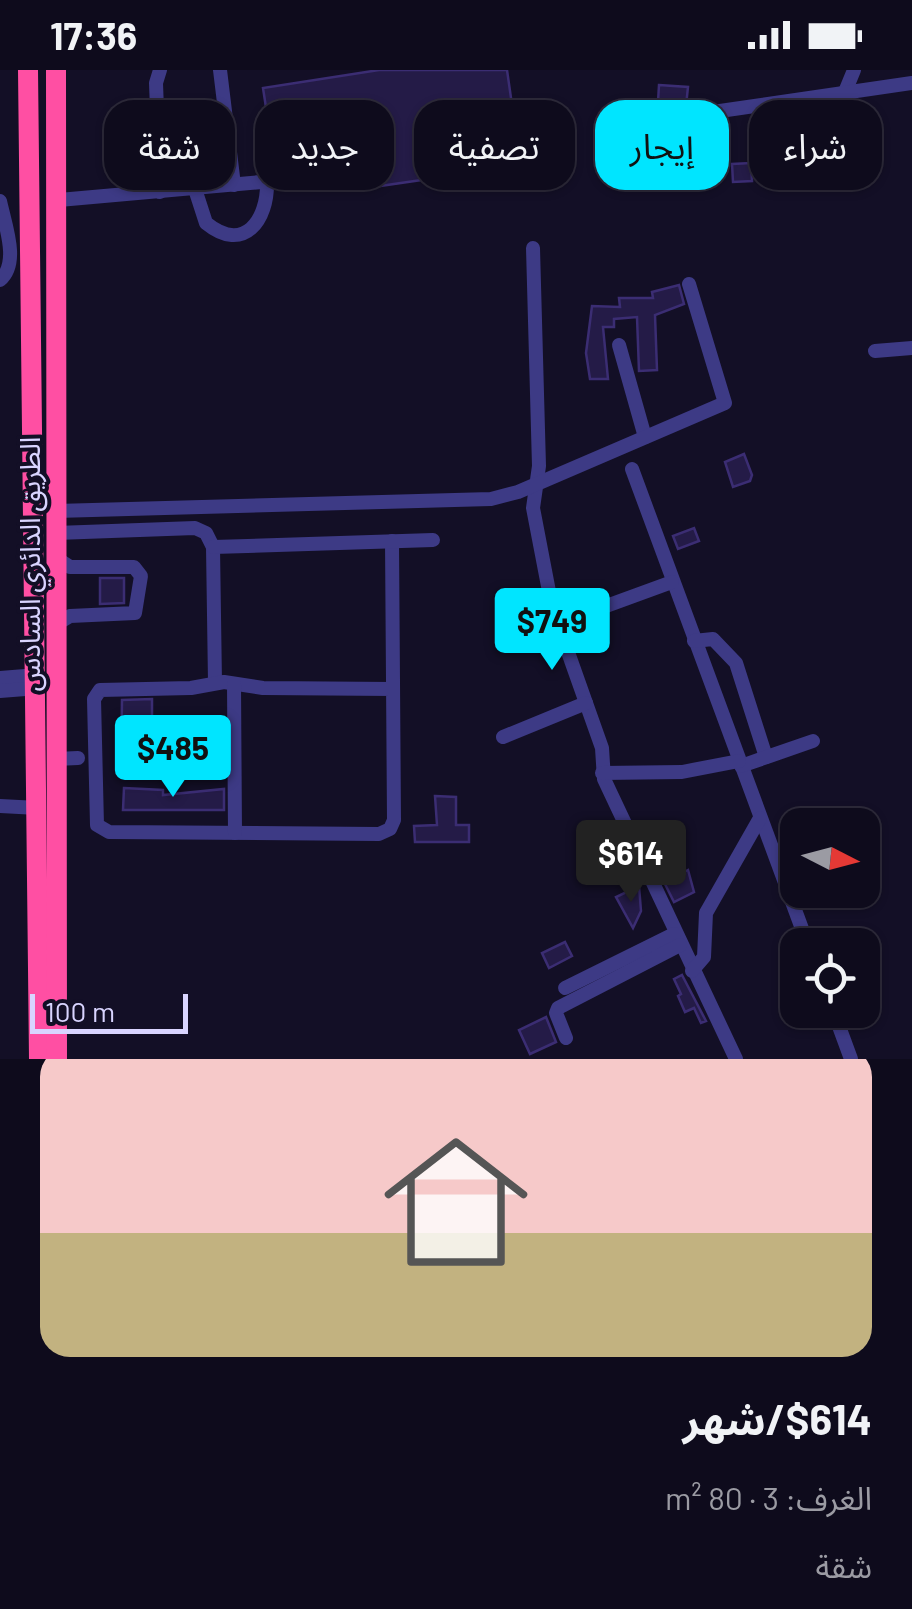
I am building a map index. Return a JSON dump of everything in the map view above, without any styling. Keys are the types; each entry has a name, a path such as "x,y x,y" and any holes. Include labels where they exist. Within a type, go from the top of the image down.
{"highway":[{"name":"الطريق الدائري السادس","path":"28,70 46,681 38,808 39,1059"},
{"name":"الطريق الدائري السادس","path":"56,70 56,625 46,681 56,759 57,1059"}],"street":[{"path":"160,70 156,83 160,192"},
{"path":"220,70 224,100"},
{"path":"844,92 854,70"},
{"path":"729,109 902,79"},
{"path":"59,200 183,190"},
{"path":"195,190 206,223 231,235 249,230 262,218 266,190"},
{"path":"0,280 10,265 4,247 0,201 32,196"},
{"path":"533,248 537,484 533,508 557,624 602,748 602,773 736,1059"},
{"path":"56,512 491,499 537,484 726,400 689,284"},
{"path":"619,345 644,437"},
{"path":"875,351 912,348"},
{"path":"632,469 802,928"},
{"path":"56,534 195,528 206,533 212,547 215,682"},
{"path":"212,547 433,540"},
{"path":"392,542 394,820 390,829 379,834 102,830 96,822 86,758 94,699 100,690 190,688 215,682 393,689"},
{"path":"56,558 70,567 134,567 140,576 140,608 136,613 70,616 56,625"},
{"path":"557,624 672,582"},
{"path":"694,642 713,638 732,657 766,758"},
{"path":"0,678 46,681"},
{"path":"0,691 46,681"},
{"path":"234,684 236,833"},
{"path":"503,738 586,703"},
{"path":"602,773 682,772 766,758 813,741"},
{"path":"56,759 86,758"},
{"path":"0,806 38,808"},
{"path":"692,971 704,957 706,913 760,818"},
{"path":"566,1038 556,1013 558,1008 659,963 677,940"},
{"path":"565,988 677,940"},
{"path":"839,1028 851,1059"}],"building":[{"path":"379,70 507,70 511,100 414,100 414,181 394,184 394,100 265,100 263,88"},
{"path":"659,85 688,87 687,100 658,100"},
{"path":"749,163 749,181 733,182 732,164"},
{"path":"679,285 684,304 655,315 657,370 639,371 637,317 614,319 614,327 603,327 608,379 590,379 586,353 592,306 620,307 619,298 653,298 652,292"},
{"path":"744,454 752,475 750,481 733,487 725,462"},
{"path":"694,528 699,541 678,549 673,536"},
{"path":"100,578 124,578 124,603 100,604"},
{"path":"152,699 152,749 224,749 224,776 121,771 122,700"},
{"path":"124,788 163,790 163,795 224,789 224,810 123,810"},
{"path":"435,796 456,797 456,825 469,825 469,842 415,842 414,826 437,825"},
{"path":"688,870 694,892 674,902 664,882"},
{"path":"639,886 641,911 633,928 616,897"},
{"path":"565,942 572,956 549,968 542,953"},
{"path":"682,975 706,1021 701,1023 694,1008 685,1012 674,979"},
{"path":"546,1017 556,1042 530,1054 519,1030"}]}
